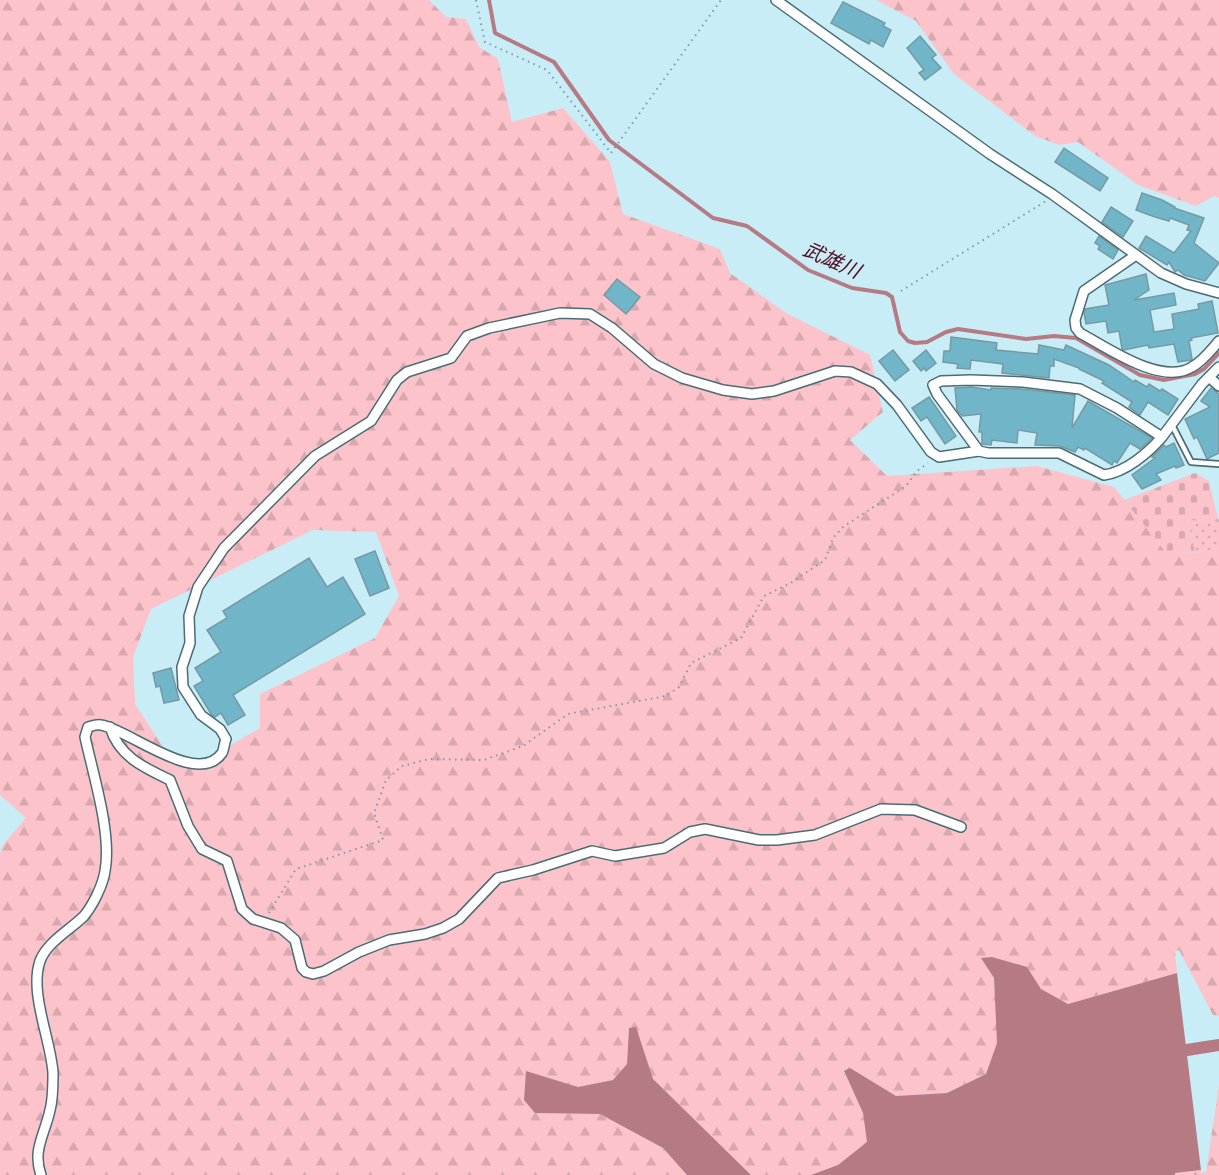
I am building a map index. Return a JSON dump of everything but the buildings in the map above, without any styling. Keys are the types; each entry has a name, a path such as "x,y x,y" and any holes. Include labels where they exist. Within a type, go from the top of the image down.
{"street":[{"path":"776,0 990,154 1052,194 1161,273 1186,284 1219,293"},
{"path":"1136,255 1084,291 1075,320 1076,328 1080,333 1141,366 1170,373 1191,368 1203,359 1219,341"},
{"path":"42,1175 37,1163 38,1152 51,1107 53,1074 38,992 38,971 47,949 85,915 96,897 105,872 106,851 103,821 85,737 88,728 98,724 110,727 165,755 194,765 210,762 221,753 226,739 220,729 201,716 183,687 182,667 190,642 189,616 198,587 224,548 266,503 315,456 371,421 397,380 407,372 451,358 466,336 489,328 560,313 590,314 612,328 654,364 682,378 723,390 752,394 774,391 835,371 851,372 877,384 897,405 931,452 939,457 979,452 1059,453 1104,475 1113,474 1130,465 1153,447 1202,384 1219,367"},
{"path":"1209,377 1219,386"},
{"path":"979,452 933,385 941,381 971,380 1023,382 1080,389 1117,408 1162,437"},
{"path":"110,727 112,734 132,761 170,780 188,826 202,849 227,861 243,909 254,919 282,928 295,940 302,968 313,974 389,940 425,934 443,928 459,919 498,878 533,870 592,851 615,856 664,848 690,832 705,829 759,840 787,839 815,835 881,810 915,810 961,827"}],"lane":[{"path":"1172,425 1191,462 1219,464"}],"path":[{"path":"476,0 485,42 547,70 611,153 721,0"},
{"path":"901,291 1042,204 1052,194"},
{"path":"254,919 267,916 296,869 383,840 374,813 386,780 402,766 429,759 484,760 523,746 568,714 666,696 679,687 691,663 741,638 764,596 789,584 825,560 833,538 843,527 906,486 917,471 939,457"}],"green space":[{"path":"0,0 429,0 446,17 466,19 479,47 498,59 512,122 563,108 610,162 623,214 720,249 730,273 786,313 870,355 883,412 850,440 887,476 1037,466 1114,487 1165,551 1195,553 1219,548 1219,1016 1213,1015 1179,950 1175,951 1177,973 1068,1004 1041,989 1027,967 982,959 994,978 998,1043 986,1074 947,1093 896,1096 844,1072 863,1113 867,1142 838,1165 811,1175 751,1175 653,1079 629,1028 627,1064 613,1080 578,1087 526,1072 535,1113 600,1114 663,1148 687,1175 0,1175 0,854 2,846 26,818 0,795","holes":["313,530 376,532 399,596 375,638 260,694 260,728 204,761 165,750 135,704 133,657 151,609"]},
{"path":"876,0 1219,0 1219,198 1214,196 1196,206 1138,185 1078,142 1059,145 1035,136 954,74 916,21"},
{"path":"1195,473 1209,481 1219,522 1188,520 1195,553 1165,551 1124,500"},
{"path":"1188,520 1219,522 1219,548 1195,553"},
{"path":"1219,1085 1219,1175 1175,1175 1175,1173 1201,1170 1201,1173 1206,1172"}],"shaded area":[{"path":"992,957 1027,967 1041,989 1068,1004 1177,973 1201,1170 1175,1173 1175,1175 811,1175 838,1165 867,1142 863,1113 844,1071 850,1068 896,1096 947,1093 986,1074 997,1043 994,978 981,958"},
{"path":"636,1027 653,1079 751,1175 687,1175 663,1148 600,1114 535,1113 524,1100 526,1071 578,1087 613,1080 627,1064 629,1028"}],"waterway":[{"name":"武雄川","path":"489,0 495,33 554,62 609,140 713,218 747,226 808,270 852,288 886,293 892,297 900,332 908,341 927,342 946,332 958,329 1026,339 1054,336 1076,338 1140,375 1164,380 1195,374 1204,369 1219,353"},
{"path":"1187,1050 1219,1045"}]}
